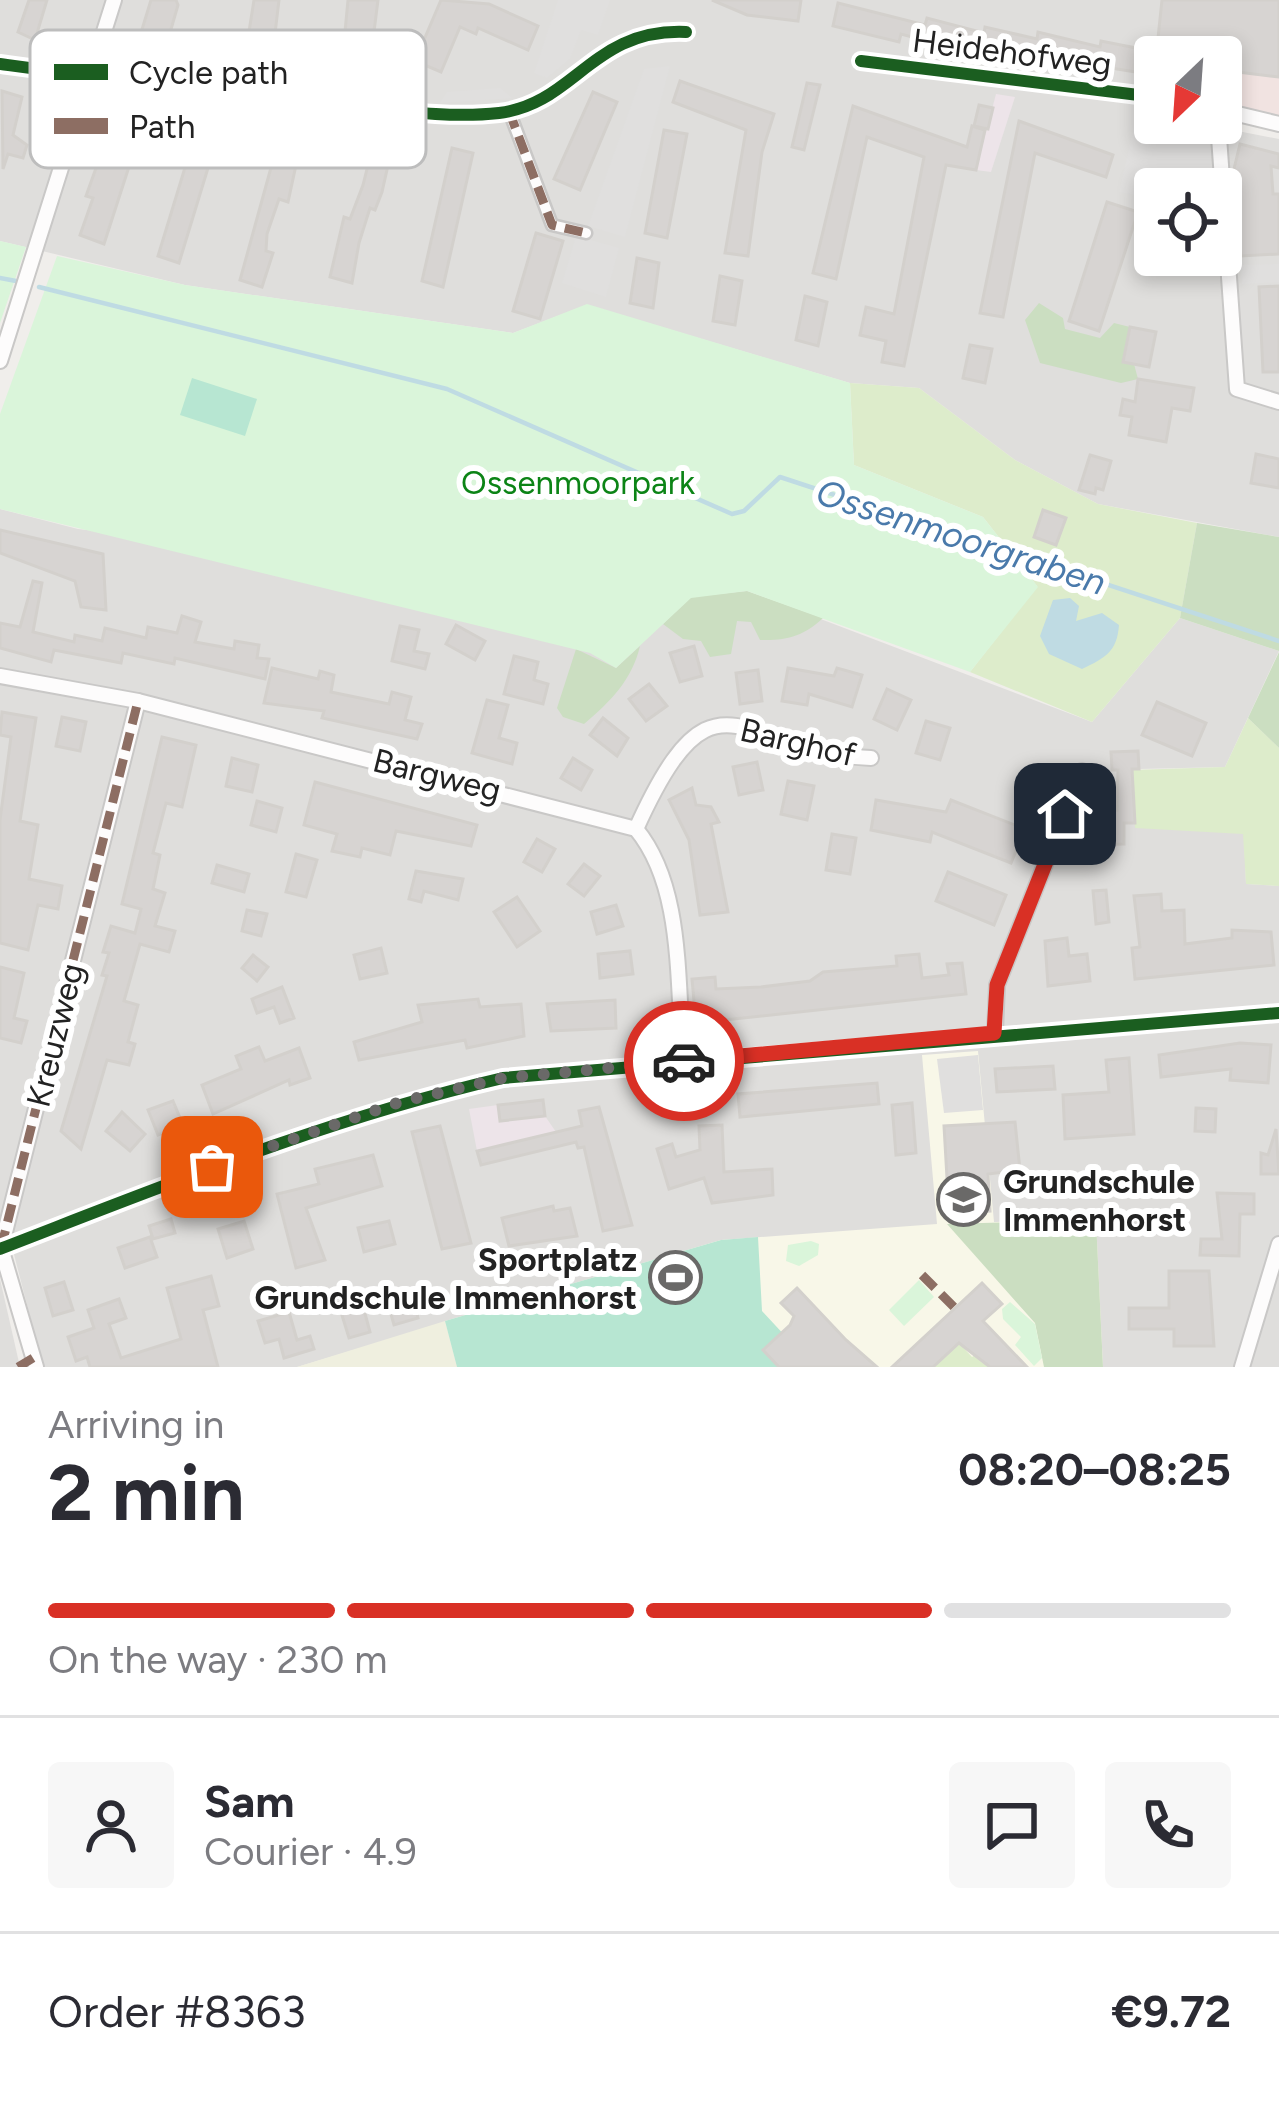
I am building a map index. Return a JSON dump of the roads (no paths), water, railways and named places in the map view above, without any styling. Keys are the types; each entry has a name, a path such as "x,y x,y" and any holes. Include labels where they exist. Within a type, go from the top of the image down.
{"street":[{"path":"106,30 114,0"},
{"path":"426,110 509,111 548,94 613,45 655,30 686,32"},
{"name":"Heidehofweg","path":"861,61 1134,94"},
{"path":"0,64 30,68"},
{"path":"509,111 552,225 586,233"},
{"path":"1242,115 1279,124"},
{"path":"1220,144 1237,389 1279,402"},
{"path":"0,361 64,168"},
{"name":"Bargweg","path":"0,676 138,701 636,829"},
{"name":"Kreuzweg","path":"34,1363 1,1249 138,701"},
{"name":"Barghof","path":"636,829 675,752 722,725 744,724 837,758 871,758"},
{"path":"994,1033 997,985 1082,771"},
{"path":"636,829 654,851 666,883 684,1061"},
{"path":"1,1249 400,1102 503,1078 1279,1012"},
{"path":"1242,1367 1279,1244"},
{"path":"18,1367 34,1363"}],"water":[{"path":"1070,598 1079,606 1076,621 1102,613 1119,625 1108,653 1082,669 1049,654 1040,636 1053,600"}],"waterway":[{"name":"Ossenmoorgraben","path":"0,278 16,281"},
{"name":"Ossenmoorgraben","path":"39,287 447,389 732,514 744,511 780,477 1279,641"}],"place":[{"name":"Grundschule Immenhorst","path":"964,1200"},
{"name":"Sportplatz Grundschule Immenhorst","path":"676,1278"}],"park label":[{"name":"Ossenmoorpark","path":"578,482"}]}
